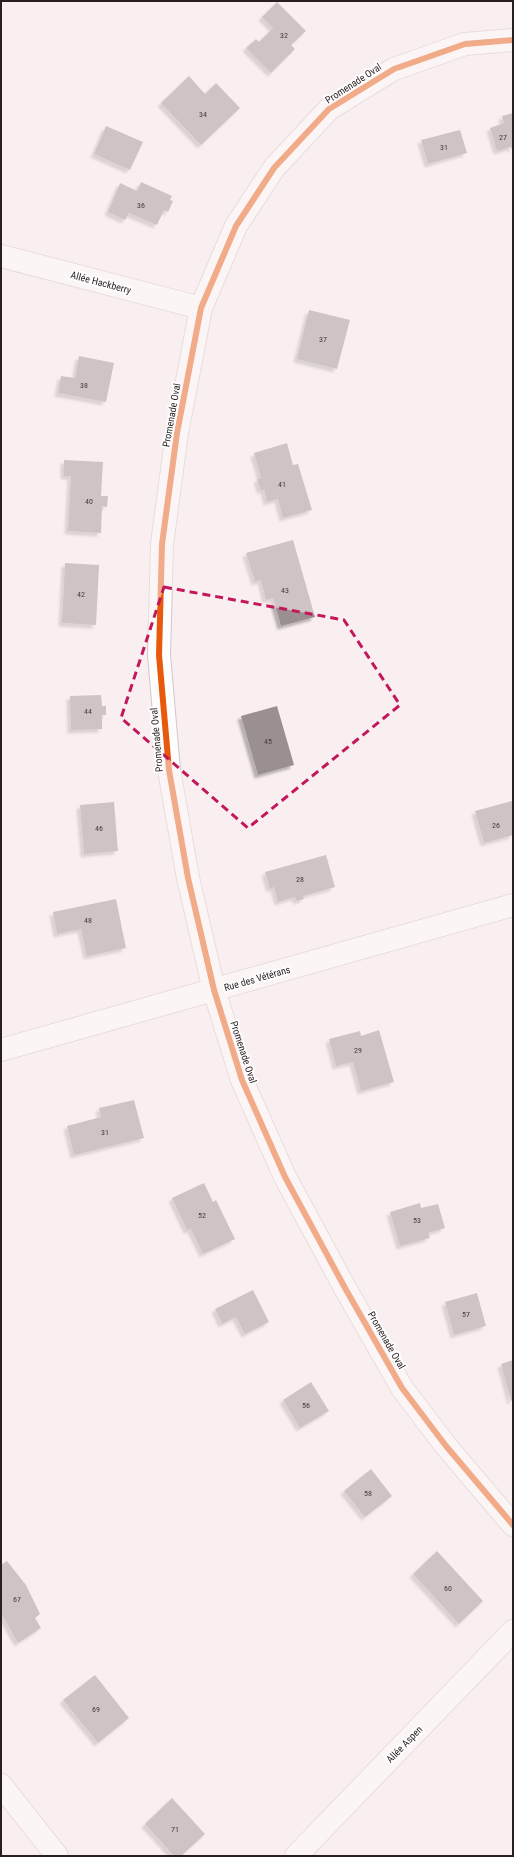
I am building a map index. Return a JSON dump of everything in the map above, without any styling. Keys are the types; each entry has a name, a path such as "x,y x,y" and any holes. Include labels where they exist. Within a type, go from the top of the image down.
{"street":[{"name":"Promenade Oval","path":"513,40 466,44 394,69 329,109 274,168 236,226 201,308 177,433 162,544 159,655 169,770 188,878 214,990 242,1080 285,1177 345,1288 402,1388 446,1446 513,1526"},
{"name":"Allée Hackberry","path":"1,256 201,308"},
{"name":"Rue des Vétérans","path":"1,1050 513,905"},
{"name":"Allée Aspen","path":"296,1856 513,1631"},
{"path":"1,1786 57,1856"}],"highlighted area":[{"path":"164,587 344,620 400,705 248,828 121,718"}],"building":[{"path":"277,2 306,31 291,45 295,49 271,73 246,48 256,39 259,42 273,28 262,17"},
{"path":"189,76 205,94 216,83 240,108 201,145 161,103"},
{"path":"513,113 513,148 511,149 511,147 497,151 490,128 504,123 502,116"},
{"path":"106,126 143,142 130,170 94,154"},
{"path":"460,130 467,153 428,164 421,140"},
{"path":"141,182 172,196 170,200 173,201 168,212 164,210 157,225 129,213 125,220 108,212 120,183 137,191"},
{"path":"309,310 350,320 337,369 297,359"},
{"path":"79,356 114,363 106,402 58,393 61,376 75,378"},
{"path":"287,443 293,465 298,464 312,510 283,518 278,499 267,502 264,489 261,491 257,479 261,478 254,453"},
{"path":"64,460 103,462 101,496 108,496 107,507 102,506 101,533 68,531 71,476 64,476"},
{"path":"293,540 315,617 281,626 273,598 266,600 261,580 255,582 246,553"},
{"path":"65,563 99,565 96,625 62,623"},
{"path":"101,695 102,706 106,706 106,715 102,715 102,729 71,730 70,696"},
{"path":"277,706 294,765 258,775 241,716"},
{"path":"512,801 513,835 484,843 475,811"},
{"path":"114,802 118,851 84,854 80,805"},
{"path":"326,855 335,887 303,896 304,899 297,901 295,897 278,902 274,887 270,889 265,872"},
{"path":"116,899 126,948 87,956 81,929 57,934 53,912"},
{"path":"379,1030 394,1082 361,1091 353,1062 336,1066 329,1039 360,1031 361,1036"},
{"path":"134,1100 144,1138 74,1155 67,1126 101,1117 99,1108"},
{"path":"204,1183 213,1202 216,1200 235,1239 203,1254 191,1229 187,1230 172,1198"},
{"path":"420,1203 421,1208 438,1204 445,1228 428,1233 430,1238 400,1246 390,1212"},
{"path":"253,1290 269,1322 245,1334 236,1317 222,1324 215,1309"},
{"path":"477,1293 486,1326 454,1335 445,1302"},
{"path":"513,1360 513,1400 511,1401 501,1364"},
{"path":"311,1382 329,1411 300,1428 283,1400"},
{"path":"371,1469 392,1496 365,1517 344,1491"},
{"path":"437,1551 483,1601 459,1624 413,1574"},
{"path":"7,1561 26,1585 40,1614 35,1618 41,1628 18,1643 1,1613 1,1565"},
{"path":"95,1675 129,1718 98,1743 63,1700"},
{"path":"172,1798 205,1834 181,1856 174,1856 145,1824"}],"cycle path":[{"path":"513,40 465,44 394,69 329,109 274,168 236,226 201,308 177,433 162,544 159,655 169,770 188,878 214,990 242,1080 285,1177 345,1288 402,1388 446,1446 513,1525"}]}
